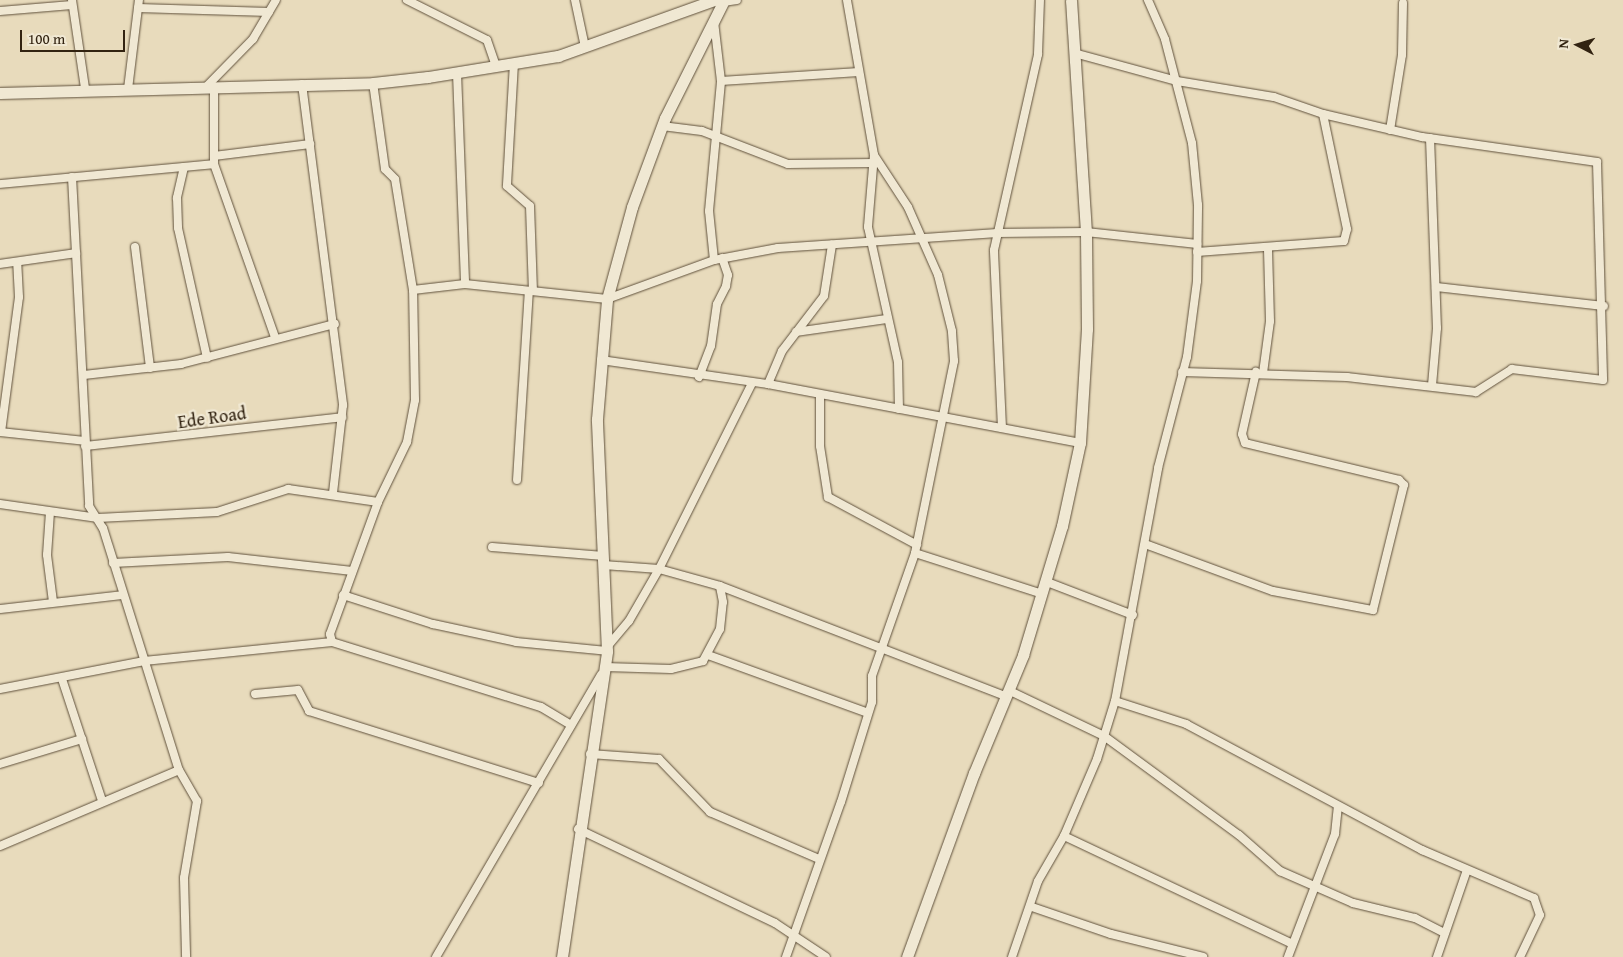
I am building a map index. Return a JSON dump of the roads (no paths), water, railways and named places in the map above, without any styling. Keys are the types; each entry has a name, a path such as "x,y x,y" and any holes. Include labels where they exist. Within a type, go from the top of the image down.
{"street":[{"path":"275,337 214,160 210,88 253,39 276,0"},
{"path":"407,0 487,40 496,66"},
{"path":"575,0 585,48"},
{"path":"0,93 85,88 210,88 373,83 456,73 585,48 721,1 737,0"},
{"path":"847,0 873,159 870,243 886,319 898,362 899,409"},
{"path":"1002,428 996,355 997,233 1038,54 1040,0"},
{"path":"907,957 974,772 1008,694 1043,594 1080,443 1088,329 1086,232 1070,0"},
{"path":"1012,957 1032,907 1038,882 1064,836 1104,736 1115,701 1133,615 1164,439 1182,372 1197,248 1192,143 1177,81 1148,0"},
{"path":"562,957 578,829 607,649 597,419 607,299 632,207 662,126 721,1"},
{"path":"0,11 72,2 85,88"},
{"path":"1390,130 1402,55 1403,3"},
{"path":"128,89 138,4 269,12"},
{"path":"699,377 727,281 718,259 709,220 721,81 714,19"},
{"path":"1074,53 1177,81 1249,91 1323,114 1390,130 1430,138 1597,162 1604,306 1603,380 1512,369 1482,391 1432,385 1260,372 1182,372"},
{"path":"514,63 507,186 530,206 531,291 517,480"},
{"path":"721,81 858,72"},
{"path":"456,73 464,284"},
{"path":"332,642 330,634 343,595 378,502 412,427 413,290 395,179 385,169 373,83"},
{"path":"302,84 335,324 342,417 333,493"},
{"path":"413,290 464,284 607,299 718,259 778,248 997,233 1086,232 1197,248 1268,248 1338,245 1346,236 1323,114"},
{"path":"662,126 715,135 788,164 873,159"},
{"path":"1430,138 1436,287 1432,385"},
{"path":"0,184 184,167 310,144"},
{"path":"786,957 792,933 868,713 872,676 915,553 954,361 952,331 938,275 923,238 873,159"},
{"path":"184,167 177,198 178,228 207,358"},
{"path":"72,178 84,376 85,444 89,506 98,518 179,770 198,812 184,878 186,957"},
{"path":"768,384 796,332 824,296 832,245"},
{"path":"135,247 150,368"},
{"path":"1145,544 1274,591 1373,610 1404,485 1399,480 1245,443 1242,434 1260,372 1270,320 1268,248"},
{"path":"0,264 76,253"},
{"path":"1,432 18,307 17,262"},
{"path":"1436,287 1604,306"},
{"path":"796,332 886,319"},
{"path":"84,376 150,368 207,358 275,337 335,324"},
{"path":"601,360 699,377 768,384 1080,443"},
{"path":"607,649 629,621 659,570 752,383"},
{"path":"820,395 820,446 828,497 917,545"},
{"name":"Ede Road","path":"1,432 85,444 342,417"},
{"path":"0,504 98,518 217,512 279,490 333,493 378,502"},
{"path":"50,512 47,555 53,602"},
{"path":"492,547 604,560 659,570 720,586 881,648 1008,694 1104,736 1239,835 1280,871 1353,903 1415,918 1444,933"},
{"path":"915,553 1043,594"},
{"path":"113,563 228,557 352,571"},
{"path":"1047,582 1133,615"},
{"path":"604,669 671,669 692,666 708,655 720,629 723,602 720,586"},
{"path":"0,609 122,595"},
{"path":"343,595 433,624 516,642 607,649"},
{"path":"0,689 62,679 144,661 332,642 541,707 571,725"},
{"path":"708,655 868,713"},
{"path":"436,957 604,669"},
{"path":"62,679 102,801"},
{"path":"255,694 298,690 309,711 539,783"},
{"path":"1115,701 1186,724 1338,807 1538,904 1540,915 1520,957"},
{"path":"0,764 82,739"},
{"path":"590,754 659,759 710,812 819,859"},
{"path":"0,846 102,801 179,770"},
{"path":"1288,957 1313,887 1335,834 1338,807"},
{"path":"578,829 792,933 826,957"},
{"path":"1064,836 1292,944"},
{"path":"1437,957 1467,870"},
{"path":"1032,907 1111,934 1203,957"}]}
